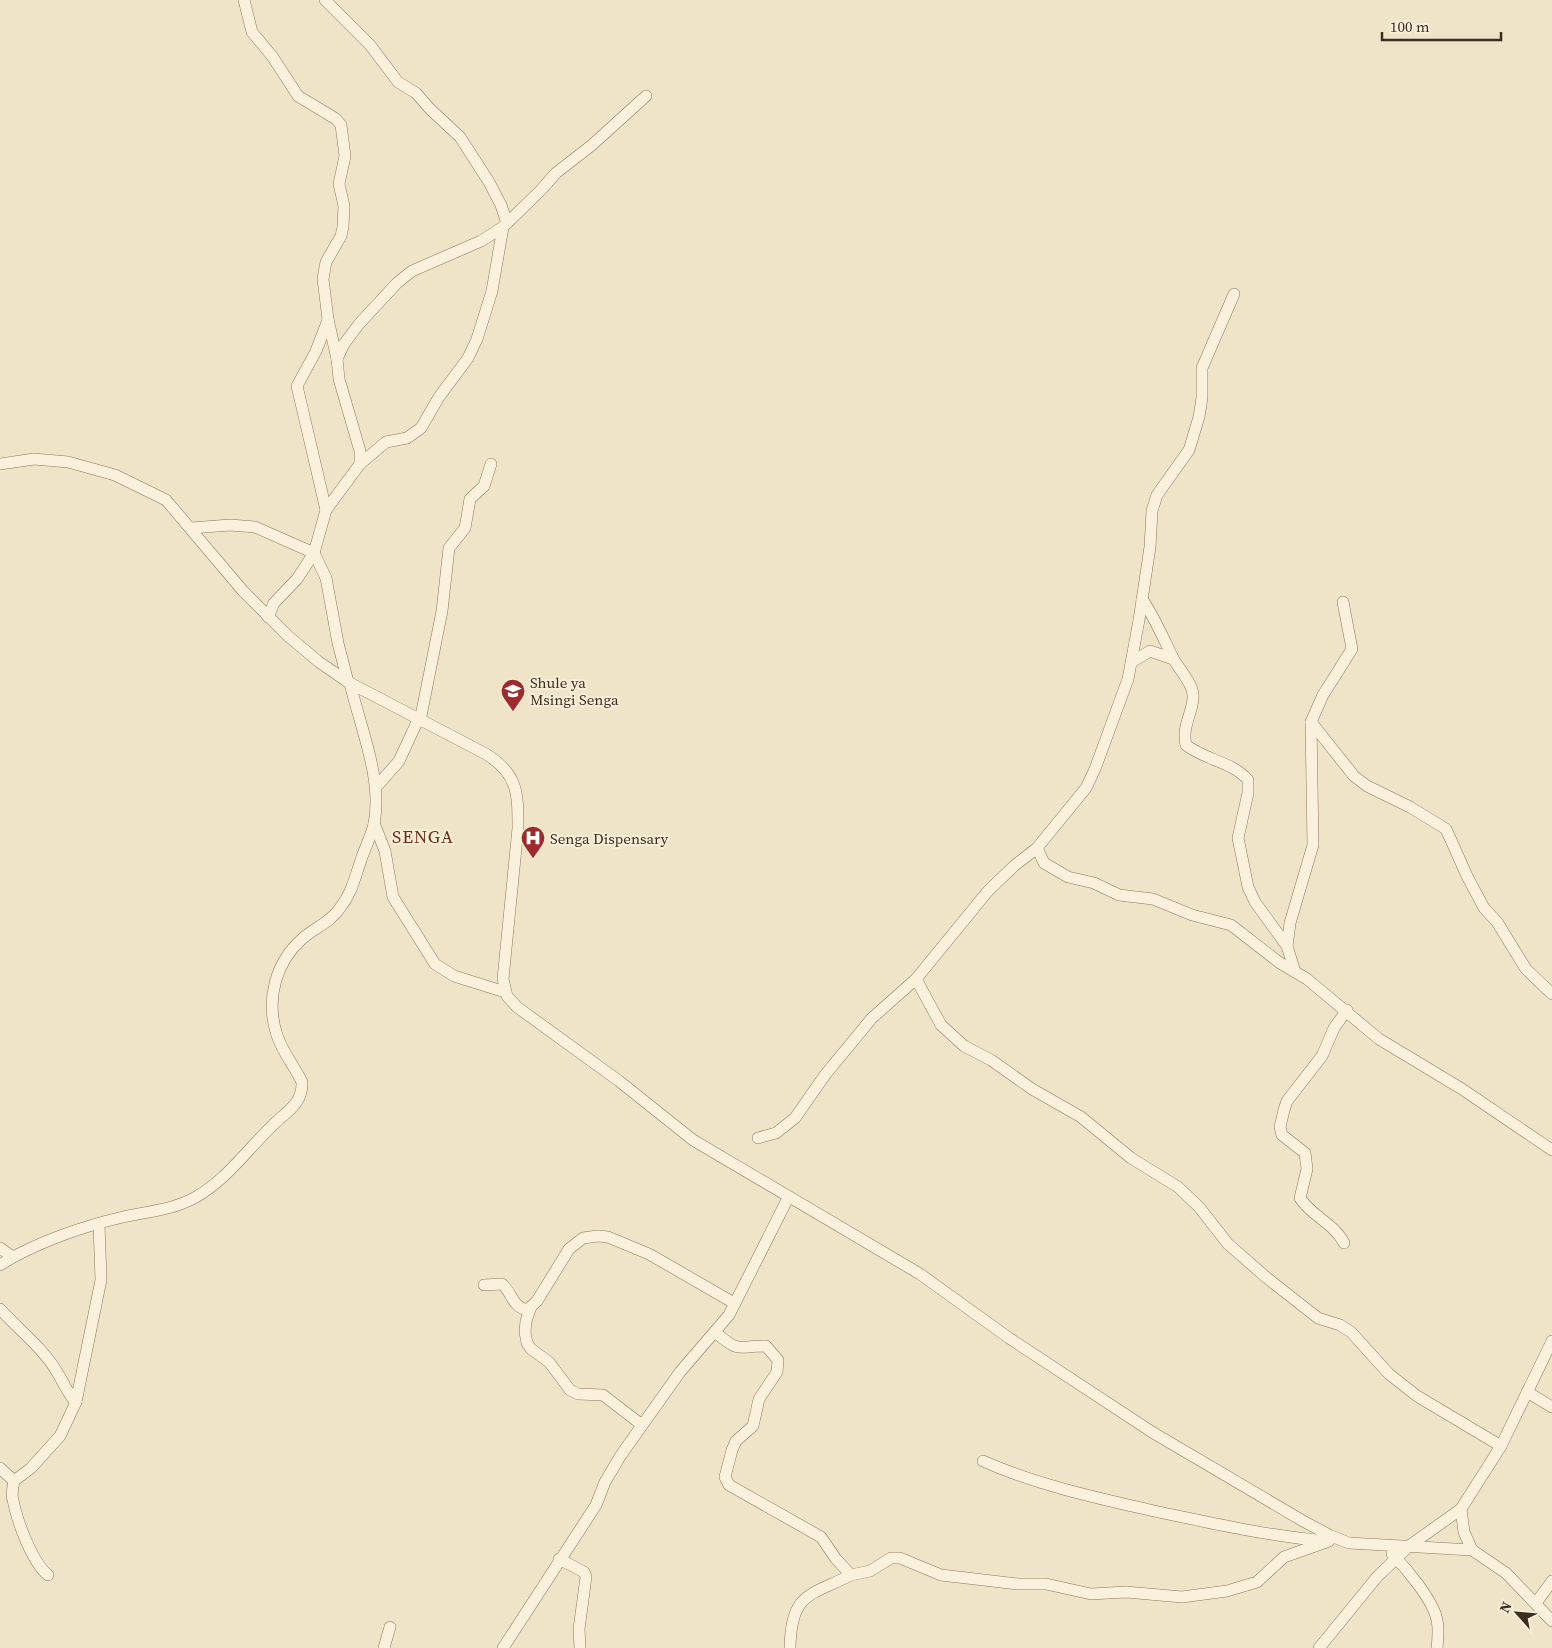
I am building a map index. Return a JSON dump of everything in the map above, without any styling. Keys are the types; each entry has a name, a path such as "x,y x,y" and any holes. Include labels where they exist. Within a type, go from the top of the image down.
{"street":[{"path":"244,0 252,32 272,56 298,96 336,118 341,125 345,156 339,184 344,215 341,236 324,269 323,279 328,319 345,404 360,451 360,464"},
{"path":"268,617 274,602 297,578 314,553 326,510 360,464 386,442 407,438 421,428 468,358 477,339 492,291 505,225 501,205 489,182 460,137 416,93 398,82 370,45 325,0"},
{"path":"337,359 344,344 359,324 397,283 412,272 474,244 505,225 556,173 592,145 646,96"},
{"path":"758,1138 776,1133 795,1118 825,1075 872,1018 916,979 988,891 1014,866 1037,848 1086,788 1118,710 1132,662 1150,547 1152,511 1156,494 1189,450 1199,417 1202,398 1202,368 1234,294"},
{"path":"326,510 298,386 316,351 328,319"},
{"path":"0,464 34,458 68,462 115,474 166,500 222,568 268,617 319,662 349,683 494,759 512,776 515,787 518,828 503,978 505,992 517,1007 619,1081 664,1118 788,1198 920,1274 1009,1338 1152,1432 1335,1540"},
{"path":"377,786 399,761 419,720 442,611 449,548 465,528 470,499 484,486 491,464"},
{"path":"0,1265 13,1257 99,1224 124,1217 164,1210 197,1196 234,1166 272,1125 293,1109 300,1093 302,1082 279,1043 275,1029 273,995 275,979 296,946 309,934 328,922 341,907 354,885 374,823 377,786 338,643 326,578 314,553 255,527 230,524 190,528"},
{"path":"1142,599 1164,636 1173,659 1191,688 1194,698 1185,725 1186,745 1212,761 1235,768 1248,780 1248,793 1238,838 1248,887 1255,902 1287,946 1295,972"},
{"path":"1287,946 1294,905 1313,845 1311,722 1328,686 1352,649 1343,602"},
{"path":"1132,662 1164,636"},
{"path":"1144,654 1156,652 1173,659"},
{"path":"1311,722 1354,776 1367,786 1410,807 1446,829 1484,908 1497,922 1526,969 1552,994"},
{"path":"374,823 385,851 393,897 435,964 454,976 505,992"},
{"path":"1037,848 1044,863 1068,877 1094,883 1119,895 1153,899 1192,915 1231,925 1347,1010 1379,1039 1438,1073 1552,1150"},
{"path":"916,979 941,1025 964,1046 991,1060 1032,1089 1081,1117 1131,1158 1178,1186 1199,1207 1228,1244 1267,1278 1318,1318 1340,1325 1351,1332 1389,1374 1417,1396 1501,1446"},
{"path":"1344,1243 1338,1232 1315,1212 1305,1207 1300,1198 1307,1169 1305,1153 1282,1135 1280,1127 1288,1101 1322,1056 1334,1028 1347,1010"},
{"path":"503,1648 559,1559 596,1505 608,1476 680,1372 715,1332 734,1304 769,1239 788,1198"},
{"path":"48,1575 41,1570 34,1558 22,1528 12,1500 14,1481 31,1468 60,1436 76,1402 101,1280 99,1224"},
{"path":"642,1426 602,1396 578,1394 570,1390 549,1362 531,1349 527,1342 525,1332 526,1321 531,1307 569,1249 583,1238 608,1237 649,1254 734,1304"},
{"path":"0,1248 13,1257"},
{"path":"484,1285 502,1284 518,1306 527,1310 531,1307"},
{"path":"0,1309 37,1346 57,1372 68,1394 76,1402"},
{"path":"715,1332 734,1348 743,1349 766,1346 778,1360 777,1372 759,1399 753,1426 736,1441 725,1477 729,1484 821,1537 836,1560 851,1575"},
{"path":"1319,1648 1377,1577 1409,1546 1461,1509 1501,1446 1552,1341"},
{"path":"1527,1392 1552,1407"},
{"path":"983,1461 1010,1473 1106,1500 1232,1528 1383,1546 1472,1550 1506,1573 1552,1621"},
{"path":"0,1468 14,1481"},
{"path":"1461,1509 1462,1526 1472,1550"},
{"path":"790,1648 793,1622 800,1604 806,1596 851,1575 870,1571 891,1558 900,1558 941,1575 1018,1584 1046,1584 1091,1594 1143,1592 1182,1597 1227,1591 1257,1582 1284,1557 1335,1540"},
{"path":"1383,1546 1414,1581 1434,1612 1438,1630 1437,1648"},
{"path":"559,1559 584,1572 586,1577 579,1630 580,1648"},
{"path":"1536,1603 1552,1580"},
{"path":"384,1648 390,1627"}],"place":[{"name":"Shule ya Msingi Senga","path":"513,712"},
{"name":"Senga Dispensary","path":"533,859"}],"district":[{"name":"SENGA","path":"423,836"}]}
